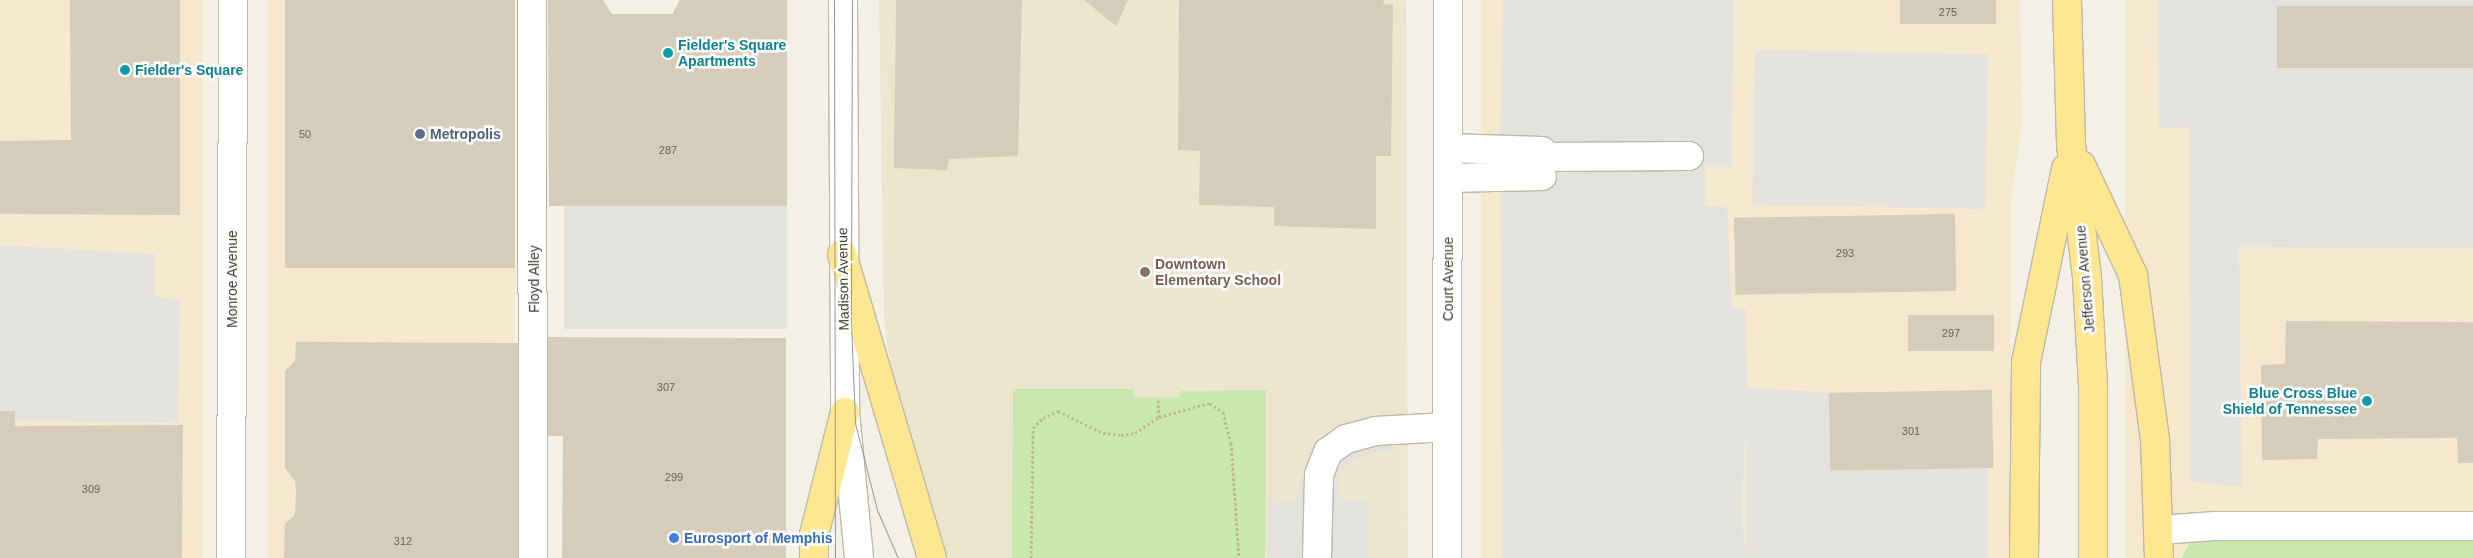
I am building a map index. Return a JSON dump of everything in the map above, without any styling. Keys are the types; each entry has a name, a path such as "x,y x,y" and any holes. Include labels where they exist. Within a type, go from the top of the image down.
{"main road":[{"name":"Jefferson Avenue","path":"2067,0 2071,145 2088,298 2093,387 2093,558"},
{"path":"2071,145 2133,275 2155,440 2159,558"},
{"path":"2024,558 2026,362 2071,145"},
{"path":"842,254 932,558"},
{"path":"814,558 814,535 845,412"}],"street":[{"name":"Monroe Avenue","path":"231,558 233,0"},
{"name":"Floyd Alley","path":"532,0 533,558"},
{"name":"Madison Avenue","path":"843,0 842,254 845,412 859,558"},
{"name":"Court Avenue","path":"1447,558 1448,0"},
{"path":"1448,148 1542,161"},
{"path":"1448,178 1542,161 1690,156"},
{"path":"1317,558 1319,475 1328,452 1346,440 1375,431 1448,427"},
{"path":"2159,530 2215,526 2473,526"}],"path":[{"path":"1158,400 1159,417"},
{"path":"1031,558 1033,428 1058,412 1102,433 1121,435 1135,433 1159,417 1210,403 1223,412 1231,443 1239,558"}],"shaded area":[{"path":"0,0 203,0 203,558 0,558"},
{"path":"268,0 515,0 515,558 268,558"},
{"name":"Downtown Elementary School","path":"879,0 1406,0 1408,558 942,558 893,387 884,320"},
{"path":"1481,0 2020,0 2022,124 2011,201 2010,558 1481,558"},
{"path":"1503,0 1733,0 1732,167 1705,167 1705,206 1727,207 1732,308 1746,309 1747,387 1829,393 1831,471 1988,468 1988,558 1502,558 1500,136","holes":["1746,414 1745,549 1742,504"]},
{"path":"2125,0 2473,0 2473,558 2125,558"},
{"path":"2158,0 2473,0 2473,248 2239,247 2242,487 2190,482 2189,127 2159,128"},
{"path":"1755,50 1988,54 1985,209 1752,205"},
{"path":"564,206 787,206 787,329 564,329"},
{"path":"0,245 155,254 155,296 180,300 178,423 0,420"},
{"path":"1361,416 1392,417 1393,452 1369,453 1339,472 1339,500 1369,501 1369,558 1268,558 1270,503 1297,500 1300,481 1317,447 1329,432"}],"green space":[{"path":"1013,389 1133,389 1134,397 1179,398 1180,391 1266,390 1265,558 1012,558"},
{"path":"2210,539 2473,541 2473,558 2181,558 2191,541"}],"building":[{"name":"Fielder's Square","path":"70,0 180,0 180,215 0,214 0,141 71,140"},
{"name":"Metropolis","path":"285,0 515,0 515,268 285,268"},
{"path":"548,0 603,0 612,14 672,14 680,0 787,0 787,206 549,206"},
{"path":"896,0 1022,0 1018,156 949,159 947,170 894,168"},
{"path":"1084,0 1128,0 1116,26"},
{"path":"1179,0 1384,0 1383,4 1393,5 1391,156 1376,156 1376,229 1274,226 1274,207 1199,205 1200,151 1178,150"},
{"path":"1900,0 1996,0 1996,24 1900,24"},
{"path":"2277,6 2473,6 2473,68 2277,68"},
{"path":"1955,214 1956,291 1735,295 1734,218"},
{"path":"1908,315 1994,315 1994,351 1908,351"},
{"name":"Blue Cross Blue Shield of Tennessee","path":"2286,321 2473,322 2473,463 2458,463 2457,438 2318,439 2317,459 2262,460 2261,365 2285,364"},
{"path":"546,337 786,338 786,558 562,558 563,436 546,436"},
{"path":"296,342 521,343 522,558 284,558 285,524 295,515 296,493 295,481 285,468 285,371 295,361"},
{"path":"1992,390 1993,468 1830,471 1829,393"},
{"path":"0,411 15,411 15,426 183,425 182,558 0,558"}],"tram line":[{"path":"834,0 835,558"},
{"path":"852,0 851,322 855,423 877,510 898,558"}],"place":[{"name":"Fielder's Square Apartments","path":"668,53"},
{"name":"Fielder's Square","path":"125,70"},
{"name":"Metropolis","path":"420,134"},
{"name":"Downtown Elementary School","path":"1145,272"},
{"name":"Blue Cross Blue Shield of Tennessee","path":"2367,401"},
{"name":"Eurosport of Memphis","path":"674,538"}]}
